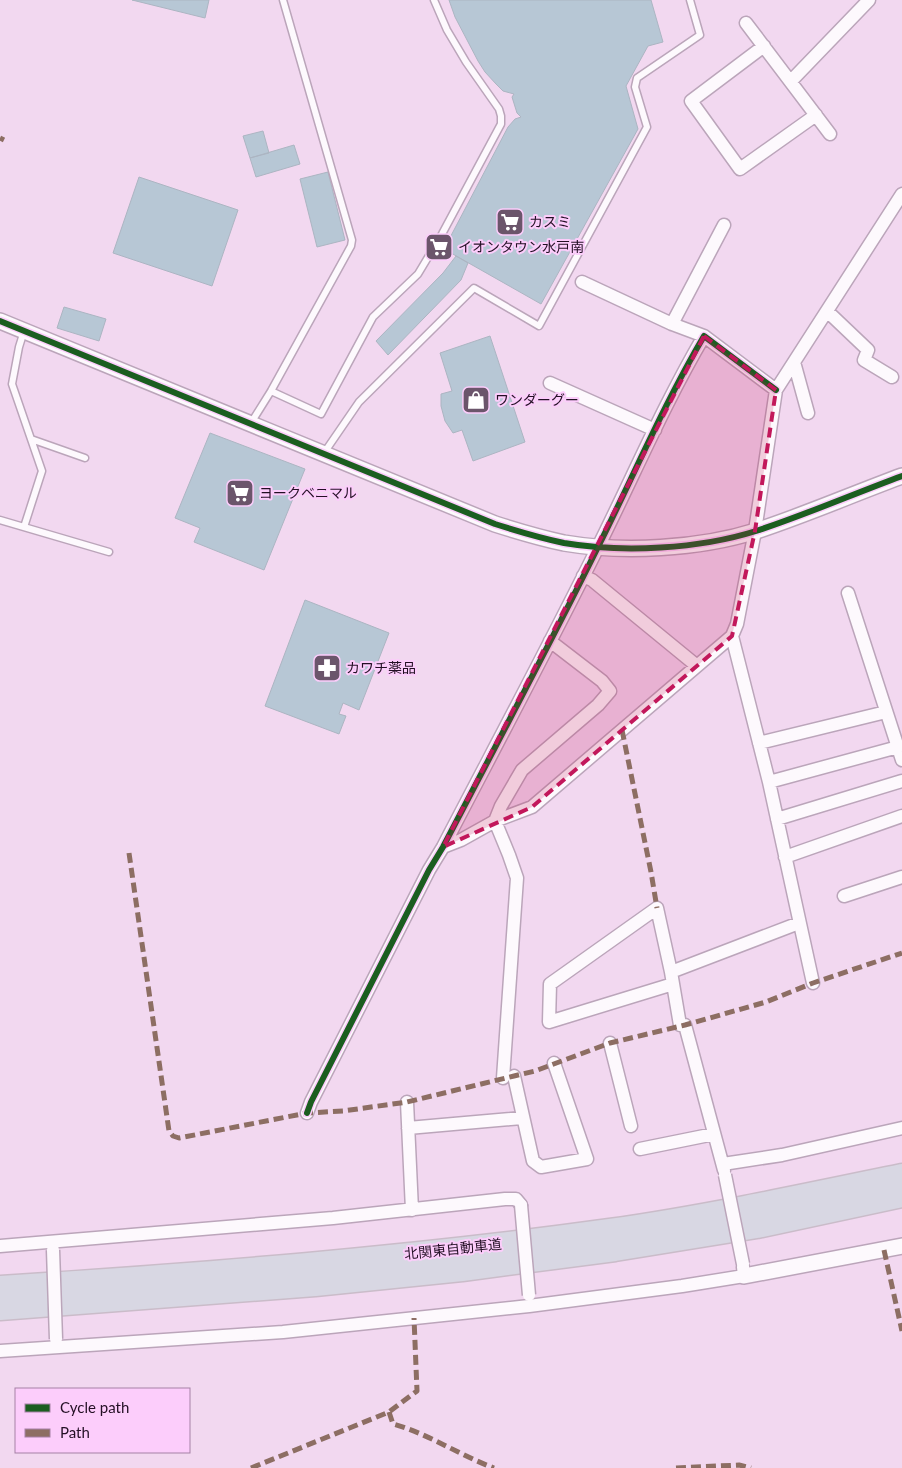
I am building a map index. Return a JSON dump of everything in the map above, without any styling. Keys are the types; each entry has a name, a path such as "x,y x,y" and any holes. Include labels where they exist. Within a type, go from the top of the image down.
{"highway":[{"name":"北関東自動車道","path":"0,1287 303,1265 469,1248 612,1230 755,1205 902,1175"},
{"name":"北関東自動車道","path":"0,1309 315,1285 462,1270 615,1250 757,1227 902,1196"}],"street":[{"path":"791,81 869,0"},
{"path":"746,23 830,134"},
{"path":"764,46 691,101 740,169 816,115"},
{"path":"443,847 461,840 495,821 532,807 732,636 737,624 755,531 776,390 902,194"},
{"path":"672,324 724,225"},
{"path":"582,282 672,324 704,336 776,390"},
{"path":"827,311 868,350 864,360 892,377"},
{"path":"0,321 495,524 564,543 598,547 647,548 686,546 715,541 755,531 902,476"},
{"path":"307,1113 364,995 550,641 674,391 704,336"},
{"path":"794,362 808,413"},
{"path":"550,383 655,430"},
{"path":"583,576 592,580 697,666"},
{"path":"848,593 902,760"},
{"path":"732,636 769,782 813,983"},
{"path":"550,641 602,681 610,691 598,705 522,770 495,821 517,878 508,1077 522,1118 533,1160 541,1167 587,1159 554,1063"},
{"path":"759,744 886,712"},
{"path":"769,782 898,747"},
{"path":"777,819 902,780"},
{"path":"785,857 902,816"},
{"path":"844,896 902,877"},
{"path":"744,1270 724,1170 682,1025 672,978 657,908 550,984 549,1022 672,978 799,923"},
{"path":"610,1043 631,1126"},
{"path":"407,1102 412,1210"},
{"path":"408,1128 522,1118"},
{"path":"724,1170 902,1128"},
{"path":"640,1149 714,1134"},
{"path":"0,1246 53,1246 516,1199 521,1205 529,1301"},
{"path":"53,1246 57,1343"},
{"path":"0,1351 57,1343 283,1332 529,1301 682,1286 744,1270 902,1246"}],"lane":[{"path":"251,424 351,246 352,240 283,0"},
{"path":"271,391 321,414 373,317 418,274 442,234 501,124 501,116 498,109 447,30 434,0"},
{"path":"324,454 359,402 474,288 539,326 647,127 635,86 637,78 700,35 690,0"},
{"path":"24,331 12,384 42,471 24,527"},
{"path":"31,439 85,458"},
{"path":"0,520 109,552"}],"highlighted area":[{"path":"704,336 776,390 755,531 732,636 532,807 443,847"}],"building":[{"path":"132,0 209,0 205,18"},
{"path":"449,0 651,0 663,42 648,46 626,86 638,129 541,304 444,249 508,127 515,119 521,117 517,113 512,97 514,94 503,91 485,72 478,61 455,17"},
{"path":"263,131 269,153 250,158 243,136"},
{"path":"294,145 300,164 256,177 250,158"},
{"path":"328,172 345,240 317,247 300,179"},
{"path":"139,177 238,210 212,286 113,253"},
{"path":"456,256 468,263 461,280 388,355 376,341 443,273"},
{"path":"64,307 106,319 99,341 57,328"},
{"name":"ワンダーグー","path":"490,336 525,442 473,461 462,430 453,433 445,421 441,406 441,394 452,391 440,353"},
{"name":"ヨークベニマル","path":"210,433 305,469 264,570 194,542 200,528 175,518"},
{"name":"カワチ薬品","path":"305,600 389,633 359,710 343,703 339,714 346,716 339,734 265,706"}],"marked path":[{"path":"0,138 4,140"},
{"path":"622,730 657,908"},
{"path":"129,853 169,1131 173,1136 179,1138 307,1113 343,1111 407,1102 535,1071 610,1043 685,1025 766,1002 813,983 902,953"},
{"path":"884,1250 902,1331"},
{"path":"251,1468 389,1412 417,1391 414,1318"},
{"path":"389,1412 393,1424 419,1433 494,1468"},
{"path":"676,1468 739,1465 751,1468"}],"cycle path":[{"path":"0,321 495,524 564,543 611,548 661,548 710,542 774,525 902,476"},
{"path":"307,1113 429,870 443,847 560,622 662,414 704,336 776,390"}],"place":[{"name":"カスミ","path":"510,222"},
{"name":"イオンタウン水戸南","path":"439,247"},
{"name":"ワンダーグー","path":"476,400"},
{"name":"ヨークベニマル","path":"240,493"},
{"name":"カワチ薬品","path":"327,668"}]}
